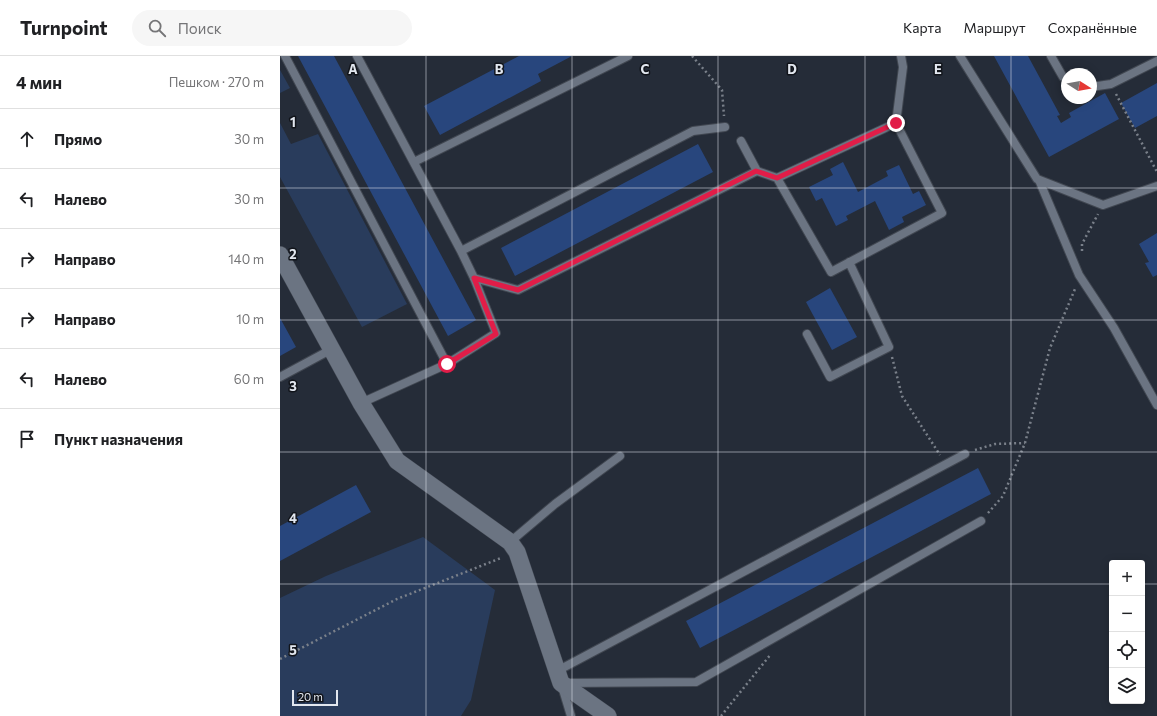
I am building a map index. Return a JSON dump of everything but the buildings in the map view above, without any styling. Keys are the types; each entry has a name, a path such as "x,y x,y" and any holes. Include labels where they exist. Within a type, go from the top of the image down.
{"street":[{"path":"280,254 361,403 396,461 513,547 559,677 608,716"}],"lane":[{"path":"285,56 447,364"},
{"path":"357,56 461,251 474,278 496,334 447,364 361,403"},
{"path":"414,162 628,56"},
{"path":"474,278 518,290 756,171 777,178 831,272 942,213 896,123 903,67 900,56"},
{"path":"960,56 1039,180 1080,278 1114,328 1157,404"},
{"path":"1051,56 1061,75"},
{"path":"1097,86 1111,84 1157,61"},
{"path":"777,178 896,123"},
{"path":"461,251 693,131 725,127"},
{"path":"741,141 756,171"},
{"path":"1039,180 1103,205 1157,186"},
{"path":"807,334 830,377 889,346 849,262"},
{"path":"280,377 332,349"},
{"path":"559,677 965,454"},
{"path":"513,547 555,504 620,456"},
{"path":"559,677 696,682 981,521"},
{"path":"559,677 571,716"}],"path":[{"path":"692,56 722,90 725,127"},
{"path":"1111,84 1157,172"},
{"path":"981,521 1003,496 1025,443 1050,348 1080,278 1082,244 1103,205"},
{"path":"889,346 902,396 946,464"},
{"path":"965,454 995,444 1025,443"},
{"path":"280,659 397,599 513,547"},
{"path":"722,716 774,650"}],"shaded area":[{"path":"280,70 290,88 280,93"},
{"path":"280,123 291,144 318,134 407,304 362,327 280,177"},
{"path":"423,537 495,590 471,700 461,716 280,716 280,598 326,576"}],"route":[{"path":"447,364 496,334 474,278 518,290 756,171 777,178 896,123"}]}
